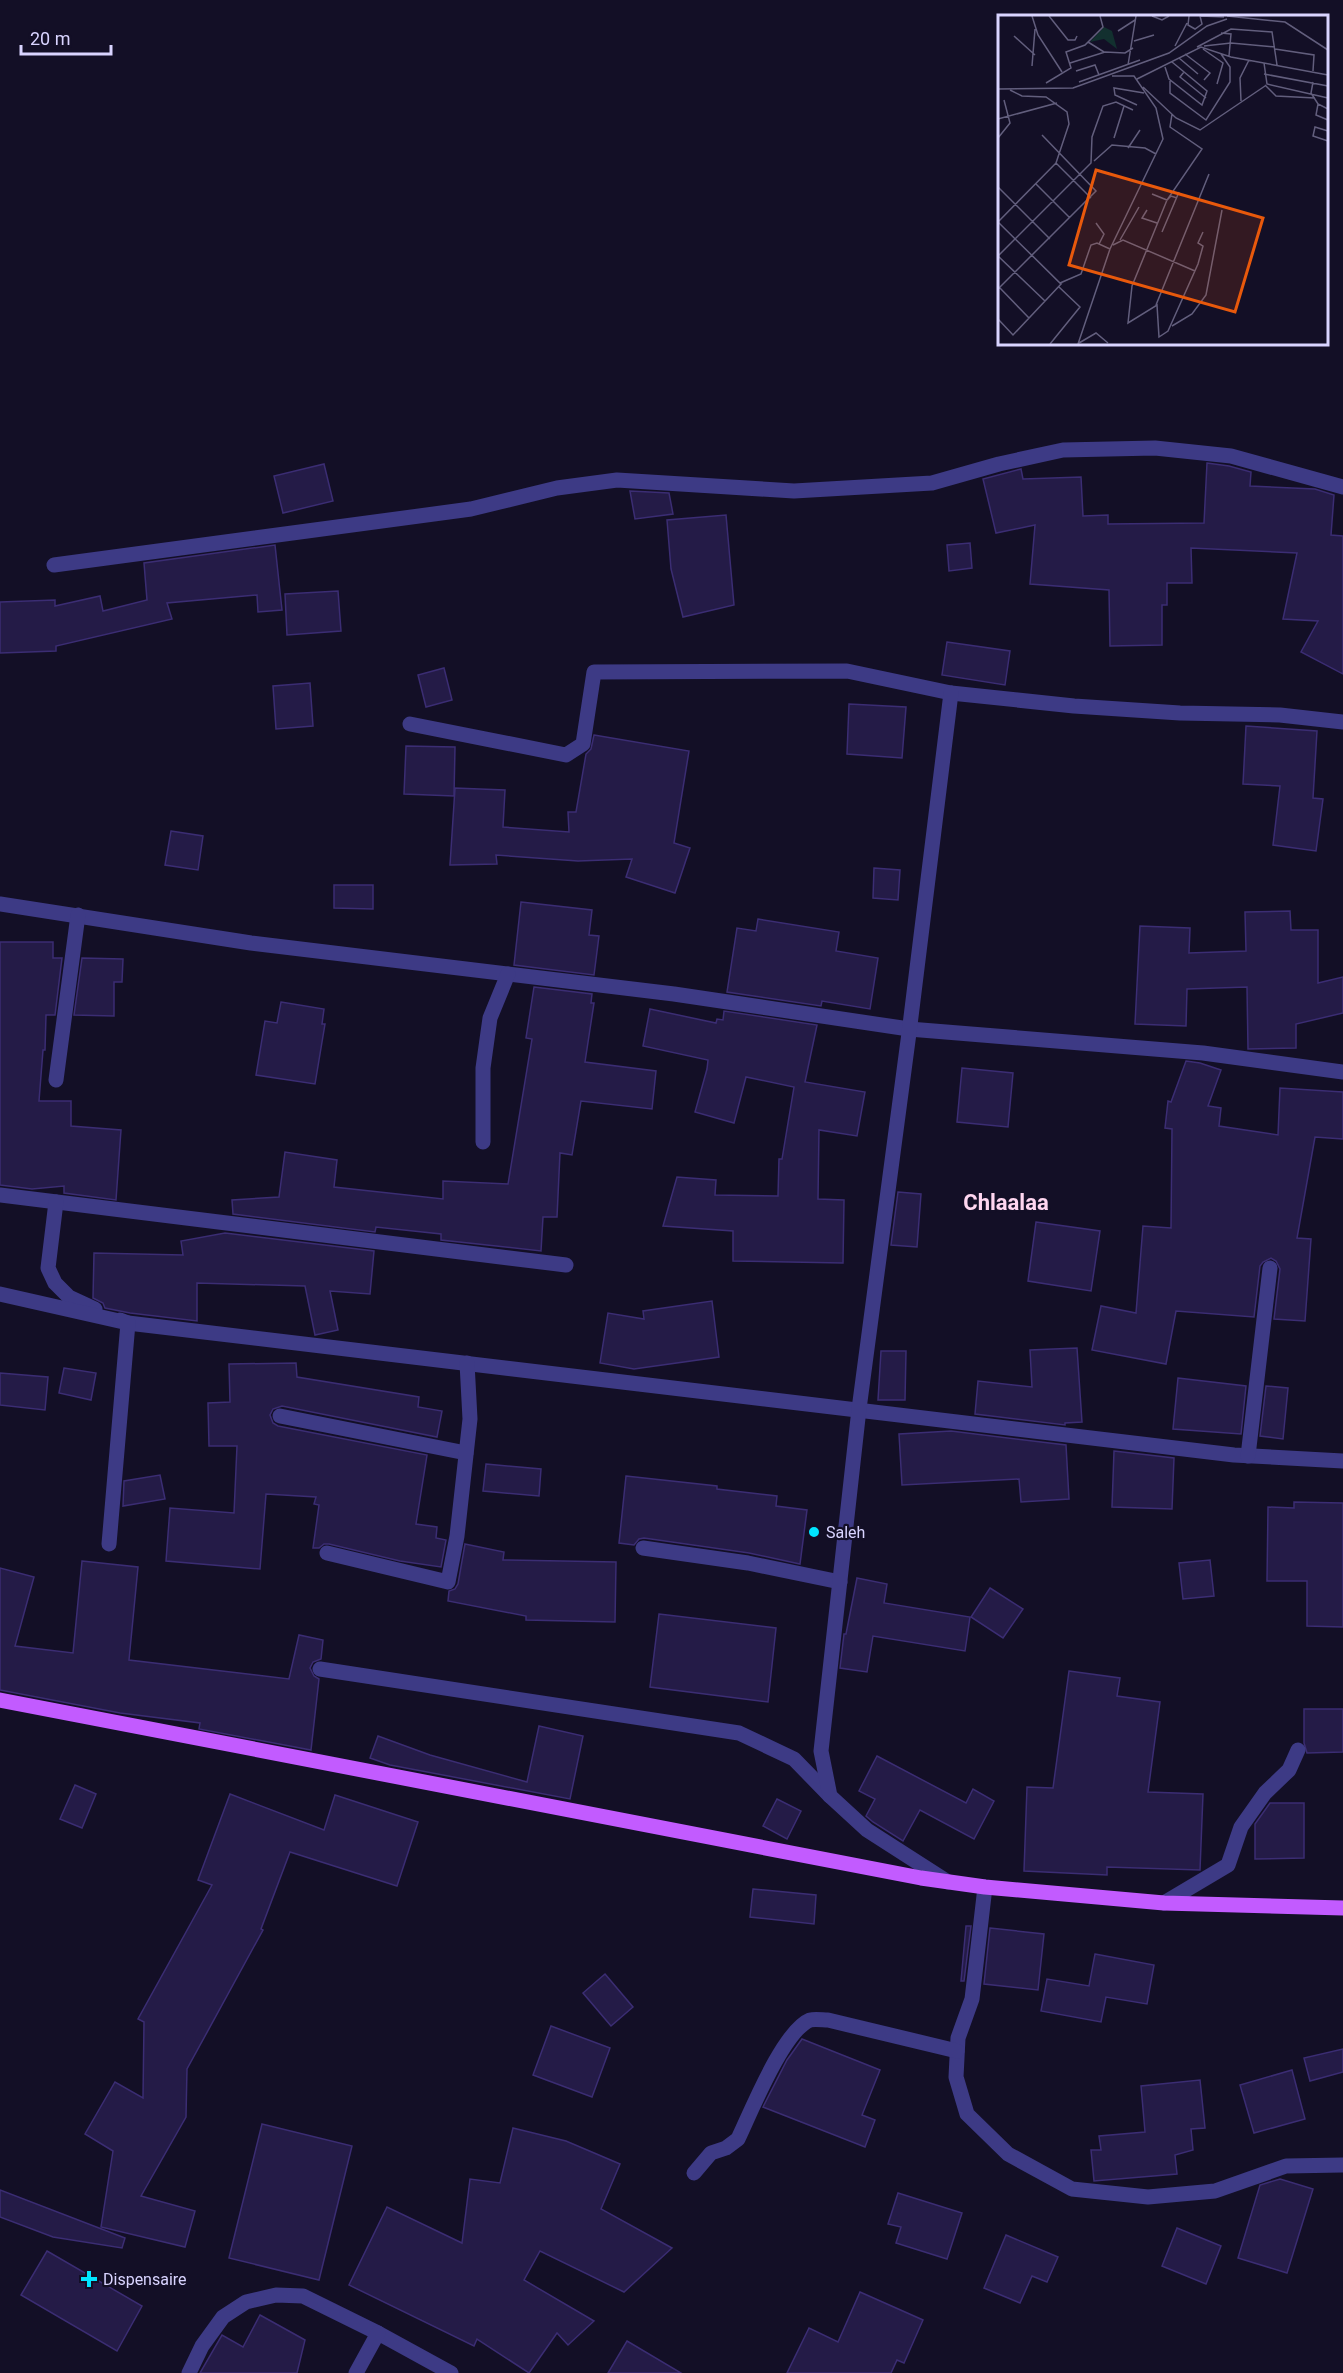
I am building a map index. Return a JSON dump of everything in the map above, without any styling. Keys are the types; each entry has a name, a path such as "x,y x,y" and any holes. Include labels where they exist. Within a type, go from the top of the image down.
{"main road":[{"path":"0,1700 948,1882 1164,1903 1343,1908"}],"street":[{"path":"54,565 471,509 557,488 617,480 794,491 932,483 999,464 1062,450 1155,448 1231,456 1343,487"},
{"path":"410,724 566,755 584,744 594,672 847,671 951,693 1086,707 1180,713 1280,715 1343,722"},
{"path":"830,1796 821,1751 859,1409 951,693"},
{"path":"0,904 251,943 761,1006 909,1029 1203,1053 1343,1072"},
{"path":"56,1080 78,915"},
{"path":"483,1142 483,1068 490,1018 508,974"},
{"path":"0,1195 566,1265"},
{"path":"56,1202 48,1268 55,1283 69,1297 128,1323"},
{"path":"1248,1456 1270,1268"},
{"path":"0,1294 128,1323 1248,1456 1343,1461"},
{"path":"109,1544 128,1323"},
{"path":"327,1553 448,1582 457,1536 470,1419 467,1363"},
{"path":"280,1416 466,1453"},
{"path":"643,1548 748,1563 840,1582"},
{"path":"320,1669 739,1733 794,1759 867,1830 948,1882"},
{"path":"1164,1903 1228,1865 1241,1827 1265,1793 1289,1770 1298,1750"},
{"path":"985,1887 972,1999 958,2038 956,2077 968,2114 1008,2154 1072,2189 1148,2197 1215,2190 1286,2166 1343,2165"},
{"path":"694,2173 711,2153 726,2148 738,2139 783,2047 799,2027 811,2020 828,2020 957,2051"},
{"path":"189,2373 202,2346 223,2317 246,2302 276,2295 303,2296 451,2373"},
{"path":"356,2373 378,2333"}],"building":[{"path":"1207,463 1251,472 1250,486 1315,489 1334,495 1331,535 1343,536 1343,674 1301,652 1318,621 1283,619 1297,553 1191,548 1192,583 1167,583 1167,605 1162,605 1162,645 1110,646 1109,590 1030,584 1035,525 996,533 983,479 1021,469 1023,479 1081,477 1083,516 1108,515 1108,524 1204,523"},
{"path":"324,464 333,501 283,513 274,476"},
{"path":"630,491 669,493 673,514 635,519"},
{"path":"726,515 734,605 683,617 671,569 667,520"},
{"path":"970,543 972,568 949,571 947,545"},
{"path":"275,545 282,610 258,612 257,595 167,603 172,619 56,646 56,651 0,653 0,602 55,600 55,606 100,596 103,611 147,600 144,563"},
{"path":"338,591 341,631 287,635 285,594"},
{"path":"947,642 1010,651 1005,685 942,675"},
{"path":"444,668 452,700 426,707 418,675"},
{"path":"310,683 313,726 276,729 273,686"},
{"path":"849,704 906,707 902,758 847,754"},
{"path":"1246,726 1317,731 1313,798 1323,799 1316,851 1273,845 1280,786 1243,784"},
{"path":"594,735 689,751 674,843 690,848 675,893 626,877 632,859 578,861 496,855 497,864 450,865 455,788 505,790 503,827 569,832 568,812 576,812 586,754 591,749"},
{"path":"406,746 455,747 454,796 404,794"},
{"path":"171,831 203,836 198,870 165,865"},
{"path":"874,868 900,870 898,900 873,898"},
{"path":"334,885 373,885 373,909 334,908"},
{"path":"521,902 592,910 589,935 599,936 594,975 514,965"},
{"path":"1290,911 1291,930 1318,930 1318,983 1343,977 1343,1013 1296,1024 1296,1048 1248,1049 1247,987 1187,989 1186,1026 1135,1024 1140,926 1190,928 1189,953 1246,951 1245,912"},
{"path":"758,919 839,932 836,951 878,958 870,1009 822,1001 821,1006 727,992 737,928 756,931"},
{"path":"0,942 53,942 53,958 62,958 55,1015 46,1015 45,1050 43,1050 39,1101 71,1101 71,1126 121,1130 116,1200 64,1193 64,1186 32,1189 0,1185"},
{"path":"82,958 123,959 122,982 114,982 114,1016 74,1015"},
{"path":"534,987 592,994 591,1003 594,1003 585,1062 656,1071 652,1109 581,1101 572,1155 560,1153 557,1217 543,1217 541,1251 441,1240 441,1234 376,1227 375,1232 233,1214 232,1200 279,1197 285,1152 337,1160 334,1187 443,1199 443,1181 508,1184 532,1039 526,1038"},
{"path":"281,1002 324,1009 322,1024 325,1024 315,1084 256,1075 265,1021 277,1023"},
{"path":"650,1009 716,1023 717,1019 723,1020 724,1011 817,1025 805,1082 865,1092 857,1136 819,1130 818,1199 844,1200 843,1263 733,1261 733,1231 663,1226 677,1177 716,1180 715,1195 778,1196 779,1159 782,1159 794,1087 746,1077 734,1123 695,1112 708,1060 643,1046"},
{"path":"1186,1061 1221,1070 1208,1106 1221,1108 1219,1126 1278,1135 1280,1088 1343,1092 1343,1139 1315,1137 1297,1238 1311,1239 1305,1321 1274,1319 1280,1269 1276,1261 1271,1258 1260,1266 1254,1317 1176,1311 1166,1364 1092,1350 1101,1306 1136,1313 1143,1226 1171,1228 1172,1129 1165,1128 1168,1101 1171,1102"},
{"path":"962,1068 1013,1073 1008,1127 957,1122"},
{"path":"898,1192 921,1194 917,1247 891,1245"},
{"path":"1036,1222 1100,1231 1091,1291 1028,1281"},
{"path":"225,1233 374,1251 370,1294 330,1291 338,1330 315,1335 305,1286 197,1283 197,1321 105,1308 103,1303 93,1298 94,1253 183,1255 181,1241"},
{"path":"712,1301 719,1357 634,1369 600,1363 608,1313 644,1319 643,1311"},
{"path":"1077,1348 1082,1422 1065,1423 1065,1425 975,1414 978,1381 1032,1387 1030,1350"},
{"path":"881,1351 906,1351 905,1400 878,1400"},
{"path":"296,1363 297,1377 419,1397 418,1407 442,1411 437,1437 282,1406 273,1409 270,1415 273,1423 278,1426 427,1455 416,1524 437,1527 436,1538 446,1540 441,1567 400,1561 329,1544 313,1548 319,1505 314,1504 316,1497 266,1494 260,1569 166,1561 170,1508 234,1513 237,1446 209,1446 208,1403 230,1402 229,1364"},
{"path":"64,1368 96,1373 91,1400 59,1393"},
{"path":"0,1373 48,1377 45,1410 0,1405"},
{"path":"1178,1378 1246,1386 1241,1434 1173,1429"},
{"path":"1266,1386 1288,1388 1283,1439 1260,1436"},
{"path":"951,1431 1066,1445 1069,1499 1021,1502 1019,1479 902,1485 899,1434"},
{"path":"1114,1451 1174,1458 1172,1509 1112,1507"},
{"path":"486,1464 541,1469 539,1496 483,1491"},
{"path":"160,1475 165,1499 123,1506 124,1481"},
{"path":"626,1476 717,1486 717,1489 777,1496 776,1506 807,1510 800,1564 749,1553 644,1538 639,1539 634,1545 619,1543"},
{"path":"1294,1502 1343,1503 1343,1627 1307,1626 1307,1581 1267,1581 1268,1507 1294,1508"},
{"path":"465,1544 504,1552 503,1560 616,1562 615,1622 526,1620 526,1616 448,1601 449,1591 455,1589 458,1584"},
{"path":"1210,1560 1214,1596 1183,1599 1179,1563"},
{"path":"82,1561 138,1567 129,1660 289,1679 299,1635 323,1640 321,1659 313,1662 310,1668 314,1676 319,1679 311,1750 199,1729 200,1723 120,1713 0,1690 0,1568 34,1577 15,1646 73,1653"},
{"path":"857,1578 887,1584 884,1603 970,1617 965,1651 873,1636 867,1672 840,1668 844,1634 846,1634"},
{"path":"990,1588 1023,1609 1003,1638 971,1617"},
{"path":"659,1614 776,1628 768,1702 650,1687"},
{"path":"1069,1671 1120,1678 1117,1696 1160,1702 1148,1792 1203,1794 1200,1870 1107,1867 1107,1875 1024,1871 1027,1787 1053,1788"},
{"path":"1304,1709 1343,1709 1343,1752 1307,1753 1304,1743"},
{"path":"539,1726 583,1736 570,1799 390,1765 370,1758 378,1736 430,1755 527,1782"},
{"path":"877,1756 966,1803 973,1789 994,1801 974,1839 920,1810 903,1841 873,1822 866,1816 875,1799 859,1791"},
{"path":"75,1785 96,1794 82,1828 60,1819"},
{"path":"230,1794 324,1830 335,1795 418,1822 397,1886 290,1852 261,1929 263,1930 187,2069 186,2117 141,2196 195,2211 185,2247 101,2227 113,2151 85,2134 115,2082 143,2098 144,2022 138,2019 212,1885 198,1880"},
{"path":"777,1799 801,1811 787,1839 763,1826"},
{"path":"1270,1803 1304,1803 1304,1858 1255,1859 1255,1824"},
{"path":"753,1889 816,1895 814,1924 750,1917"},
{"path":"966,1926 971,1926 964,1981 961,1981"},
{"path":"990,1928 1044,1934 1038,1990 984,1984"},
{"path":"1095,1954 1154,1965 1147,2004 1106,1997 1101,2022 1041,2011 1047,1979 1089,1986"},
{"path":"605,1974 633,2007 611,2026 583,1993"},
{"path":"551,2026 610,2048 592,2097 533,2075"},
{"path":"802,2039 880,2070 862,2115 875,2120 865,2147 763,2107 787,2060"},
{"path":"1343,2049 1343,2072 1310,2081 1304,2058"},
{"path":"1292,2070 1305,2119 1254,2133 1240,2085"},
{"path":"1200,2080 1205,2128 1191,2129 1193,2150 1175,2155 1177,2174 1094,2181 1091,2150 1101,2150 1099,2136 1145,2132 1141,2086"},
{"path":"262,2124 352,2146 319,2280 229,2258"},
{"path":"513,2128 566,2141 620,2164 601,2209 672,2248 624,2292 540,2251 524,2280 594,2321 568,2345 557,2333 529,2373 477,2339 474,2346 349,2285 387,2207 462,2243 470,2179 500,2183"},
{"path":"1280,2179 1313,2189 1287,2273 1238,2258 1260,2185"},
{"path":"0,2190 125,2238 122,2248 53,2237 0,2217"},
{"path":"898,2193 962,2213 947,2259 896,2243 901,2227 888,2224"},
{"path":"1177,2228 1221,2246 1206,2284 1162,2266"},
{"path":"1006,2235 1058,2257 1047,2282 1032,2276 1020,2303 984,2288"},
{"path":"47,2251 142,2306 117,2351 21,2295"},
{"path":"860,2292 923,2320 904,2363 897,2360 891,2373 787,2373 809,2328 838,2342"},
{"path":"260,2315 305,2340 297,2373 200,2373 222,2335 243,2347"},
{"path":"627,2341 681,2373 608,2373"}],"place":[{"name":"Saleh","path":"814,1532"},
{"name":"Dispensaire","path":"89,2279"}],"district":[{"name":"Chlaalaa","path":"1006,1202"}]}
